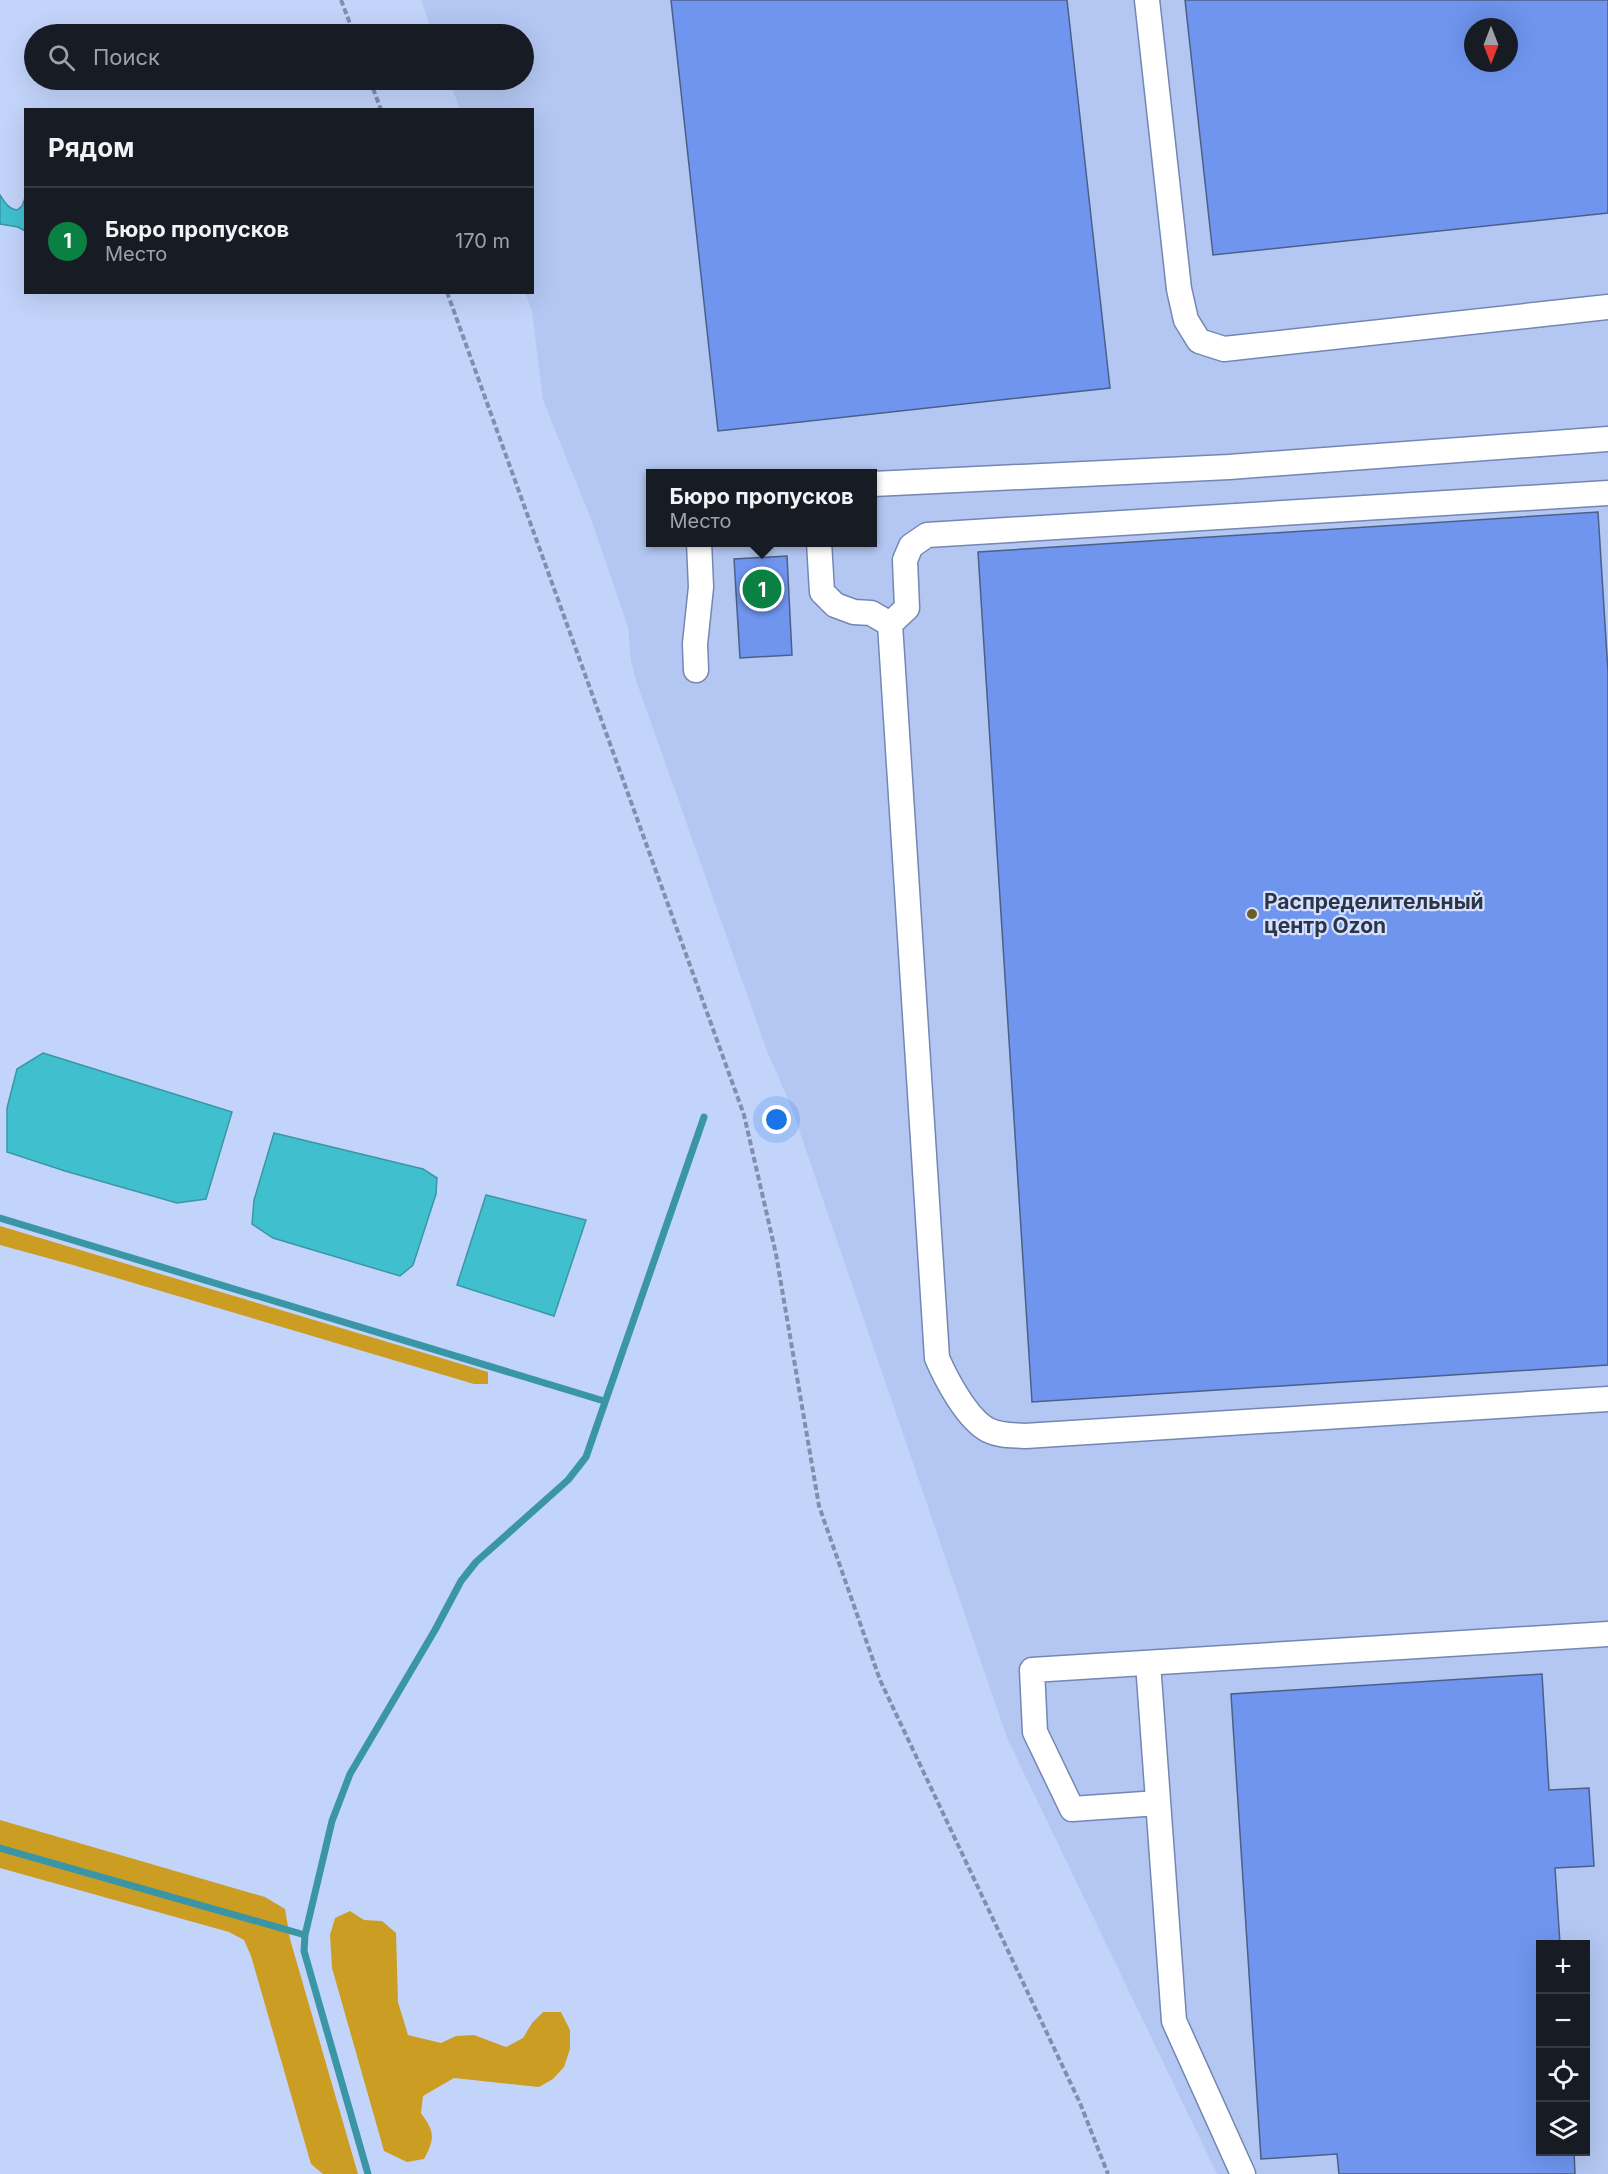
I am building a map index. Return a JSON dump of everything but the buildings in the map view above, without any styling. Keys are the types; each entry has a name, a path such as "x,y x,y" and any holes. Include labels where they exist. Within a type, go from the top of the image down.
{"lane":[{"path":"1147,0 1179,289 1186,320 1199,340 1224,349 1608,307"},
{"path":"877,484 1228,467 1608,439"},
{"path":"890,624 907,608 905,560 911,546 927,535 1608,493"},
{"path":"696,670 695,644 701,587 699,547"},
{"path":"819,547 822,592 835,605 854,612 871,613 890,624"},
{"path":"890,624 937,1358 944,1374 968,1412 986,1429 1003,1435 1025,1436 1608,1399"},
{"path":"1158,1803 1072,1809 1035,1732 1032,1670 1608,1634"},
{"path":"1149,1663 1174,2021 1243,2174"}],"path":[{"path":"341,0 350,24"},
{"path":"374,90 380,108"},
{"path":"448,294 744,1116 776,1254 819,1506 872,1659 1080,2103 1108,2174"}],"shaded area":[{"path":"421,0 1608,0 1608,2174 1217,2174 1007,1738 791,1106 767,1051 636,680 631,661 628,627 591,519 543,400 532,311 525,294 534,294 534,108 460,108 453,90 534,90 534,24 429,24"},
{"path":"0,195 9,206 17,210 24,201 24,230 0,224"},
{"path":"43,1053 232,1112 206,1199 177,1203 7,1152 7,1108 17,1069"},
{"path":"274,1133 423,1169 437,1178 436,1194 413,1265 400,1276 273,1238 252,1224 254,1200"},
{"path":"486,1195 586,1220 554,1316 457,1285"},
{"path":"0,1226 488,1372 488,1384 474,1384 0,1245"},
{"path":"0,1820 265,1897 285,1909 290,1939 358,2174 323,2174 311,2164 251,1956 244,1940 229,1932 0,1868"},
{"path":"350,1911 364,1920 382,1921 396,1933 398,2002 408,2035 441,2043 456,2036 474,2035 506,2047 523,2038 532,2023 543,2012 561,2012 570,2030 570,2049 564,2067 553,2079 539,2087 454,2078 423,2096 421,2113 429,2125 432,2136 424,2159 407,2162 384,2151 332,1968 330,1935 335,1918"}],"waterway":[{"path":"368,2174 304,1951 305,1935 332,1821 350,1774 435,1630 461,1581 476,1562 568,1480 586,1457 704,1117"},
{"path":"0,1218 604,1401"},
{"path":"0,1848 305,1935"}],"place":[{"name":"Бюро пропусков","path":"762,589"},
{"name":"Распределительный центр Ozon","path":"1252,914"}]}
